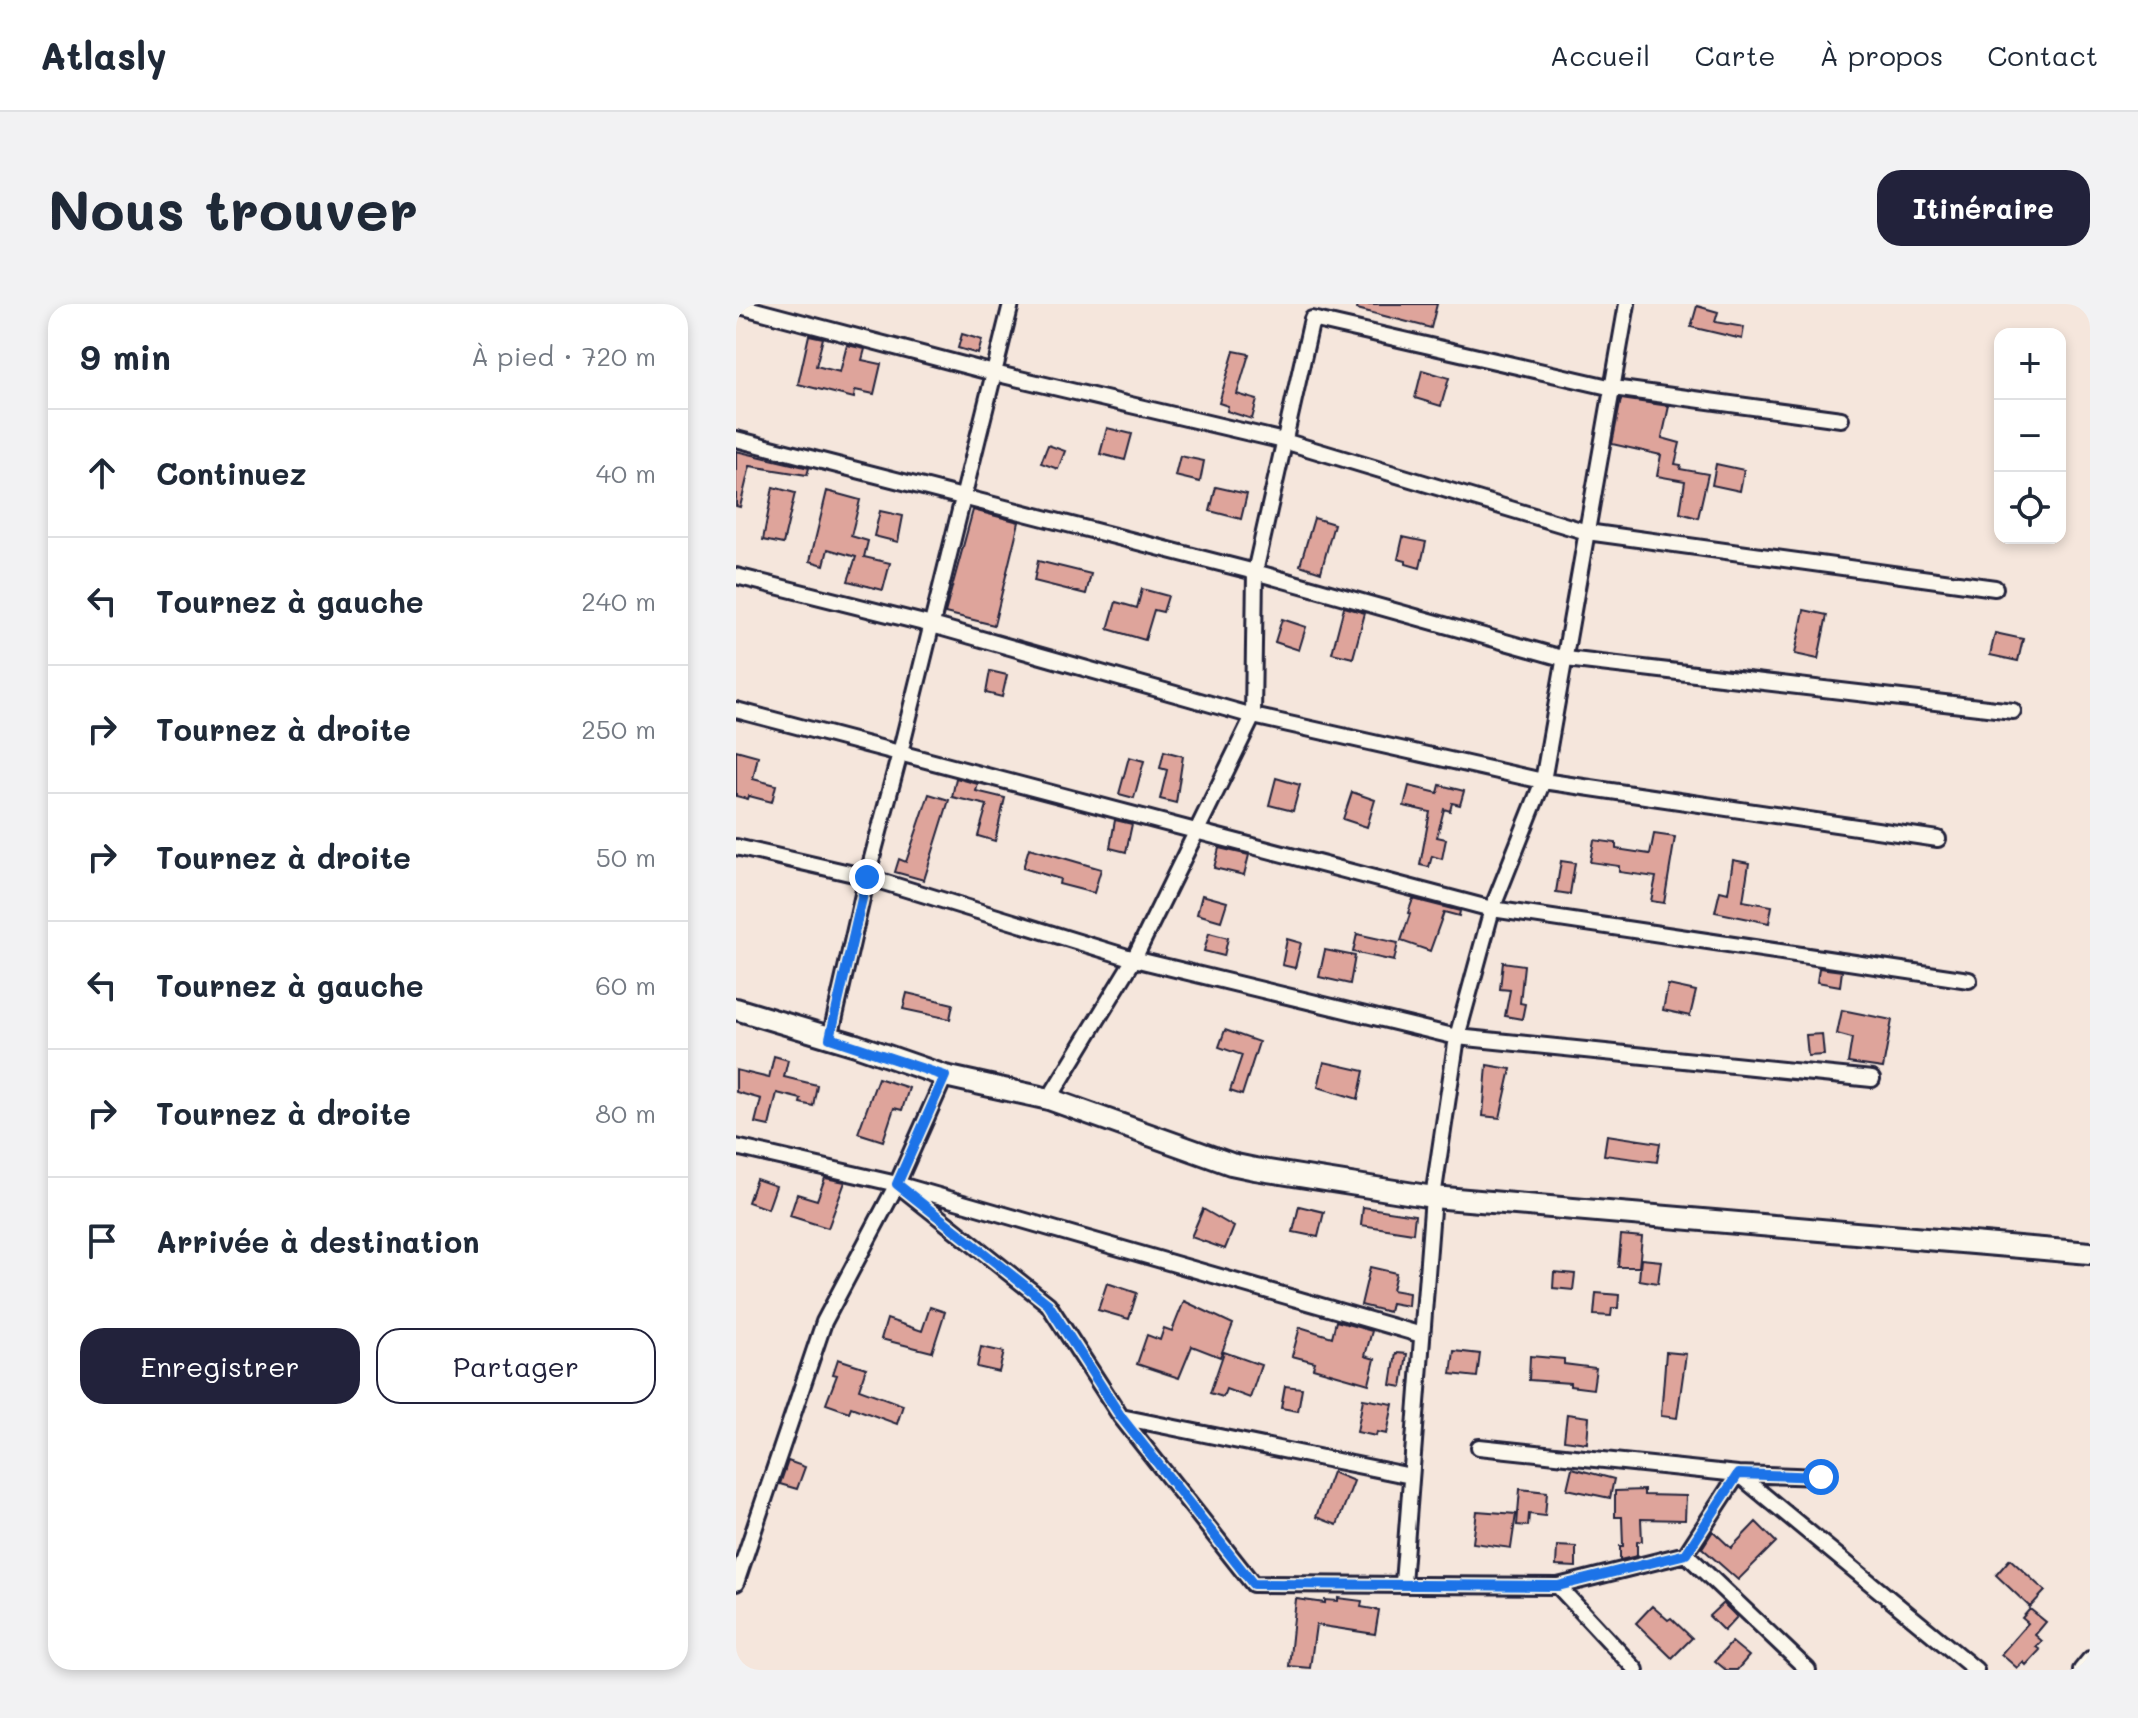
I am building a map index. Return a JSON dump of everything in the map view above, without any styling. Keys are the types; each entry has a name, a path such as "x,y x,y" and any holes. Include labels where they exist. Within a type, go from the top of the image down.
{"main road":[{"path":"736,1009 945,1076 1049,1099 1231,1164 1433,1197 2090,1253"}],"street":[{"path":"830,1038 867,877 1011,304"},
{"path":"1403,1583 1433,1197 1457,1037 1492,909 1543,781 1627,304"},
{"path":"736,305 994,373 1284,441 1587,532 1995,588"},
{"path":"1049,1099 1134,959 1253,716 1255,572 1312,319 1613,388 1841,419"},
{"path":"736,439 1255,572 1566,659 2013,711"},
{"path":"736,576 932,625 1253,716 1543,781 1938,839"},
{"path":"736,710 1492,909 1969,980"},
{"path":"736,847 867,877 1134,959 1457,1037 1872,1079"},
{"path":"736,1583 740,1555 824,1322 897,1184 945,1076"},
{"path":"736,1147 897,1184 1422,1335"},
{"path":"897,1184 1048,1304 1121,1417 1253,1584 1558,1586 1686,1554 1738,1474"},
{"path":"1121,1417 1411,1476"},
{"path":"1479,1447 1738,1474 1821,1477"},
{"path":"1738,1474 1976,1670"},
{"path":"1686,1554 1808,1670"},
{"path":"1558,1586 1636,1670"},
{"path":"2081,1670 2090,1659"}],"building":[{"path":"1358,304 1437,304 1431,328 1357,309"},
{"path":"1697,306 1718,312 1715,322 1744,327 1742,339 1691,327"},
{"path":"962,334 982,340 978,354 958,348"},
{"path":"809,335 823,338 816,366 840,372 847,345 865,349 862,360 881,364 874,394 855,390 854,398 798,384"},
{"path":"1234,351 1249,354 1237,394 1257,400 1252,419 1227,411 1228,406 1219,403"},
{"path":"1422,370 1449,378 1441,406 1415,398"},
{"path":"1621,399 1669,406 1662,438 1680,443 1675,464 1681,465 1680,469 1708,474 1698,518 1680,513 1685,481 1657,476 1661,455 1612,444"},
{"path":"1107,428 1132,434 1125,460 1100,454"},
{"path":"1048,445 1065,451 1058,469 1041,463"},
{"path":"736,451 809,468 807,475 750,466 740,507 736,506"},
{"path":"1180,456 1204,461 1200,482 1175,476"},
{"path":"1716,464 1744,470 1740,491 1712,485"},
{"path":"773,487 795,493 783,544 763,540"},
{"path":"1216,487 1247,494 1241,519 1210,511"},
{"path":"827,491 860,500 851,536 868,541 864,557 890,563 883,590 848,581 856,557 828,549 824,565 810,561"},
{"path":"973,510 1019,522 994,625 945,613"},
{"path":"880,511 903,516 898,542 874,536"},
{"path":"1314,518 1334,524 1321,572 1300,565"},
{"path":"1403,537 1426,542 1420,568 1398,559"},
{"path":"1038,561 1091,574 1086,594 1034,581"},
{"path":"1142,589 1168,596 1163,612 1154,610 1145,640 1108,629 1116,602 1137,608"},
{"path":"1344,607 1365,613 1353,658 1332,653"},
{"path":"1804,610 1827,615 1818,659 1795,654"},
{"path":"1282,619 1306,627 1299,650 1275,642"},
{"path":"1995,633 2023,639 2018,661 1990,655"},
{"path":"990,671 1007,675 1002,697 986,693"},
{"path":"736,750 758,756 753,779 776,785 772,802 736,796"},
{"path":"1164,751 1183,756 1176,803 1160,799 1167,770 1160,768"},
{"path":"1129,757 1144,761 1134,798 1119,794"},
{"path":"956,778 978,784 976,791 1005,798 995,841 978,836 987,805 952,797"},
{"path":"1276,778 1300,785 1293,811 1269,805"},
{"path":"1440,785 1464,791 1460,805 1452,803 1450,811 1444,809 1437,837 1446,839 1442,859 1432,856 1429,867 1420,865 1430,812 1404,806 1409,786 1438,793"},
{"path":"1352,792 1375,800 1367,827 1343,819"},
{"path":"929,794 949,800 924,880 895,872 899,859 906,862"},
{"path":"1115,820 1132,824 1126,852 1110,848"},
{"path":"1654,834 1675,837 1664,903 1651,901 1656,877 1619,872 1619,866 1590,862 1594,840 1616,843 1616,849 1650,854"},
{"path":"1029,848 1101,869 1094,893 1059,884 1060,879 1023,868"},
{"path":"1219,848 1249,855 1244,875 1214,868"},
{"path":"1733,860 1749,863 1743,901 1772,906 1769,923 1715,912 1720,891 1728,893"},
{"path":"1561,861 1575,863 1570,894 1556,892"},
{"path":"1202,895 1227,902 1221,921 1197,914"},
{"path":"1413,899 1460,911 1459,916 1444,912 1430,951 1401,941"},
{"path":"1209,933 1228,938 1224,956 1204,951"},
{"path":"1357,934 1398,943 1394,961 1353,952"},
{"path":"1287,939 1301,943 1295,968 1282,965"},
{"path":"1325,950 1355,956 1350,984 1319,977"},
{"path":"1503,962 1524,965 1520,1003 1525,1004 1522,1019 1505,1016 1510,990 1500,989"},
{"path":"1819,968 1842,971 1840,986 1817,982"},
{"path":"1668,985 1696,991 1690,1016 1663,1010"},
{"path":"907,993 953,1004 950,1019 903,1009"},
{"path":"1842,1010 1892,1020 1883,1068 1848,1063 1852,1038 1837,1034"},
{"path":"1225,1030 1259,1042 1242,1095 1230,1091 1242,1055 1219,1047"},
{"path":"1822,1034 1824,1055 1808,1056 1806,1035"},
{"path":"774,1056 788,1060 784,1077 817,1085 813,1106 800,1103 801,1099 777,1093 769,1126 755,1123 761,1099 736,1092 736,1070 769,1078"},
{"path":"1324,1062 1364,1071 1358,1099 1318,1087"},
{"path":"1487,1065 1511,1069 1500,1118 1483,1116"},
{"path":"878,1078 909,1088 902,1110 894,1108 883,1141 858,1133"},
{"path":"1607,1135 1660,1143 1657,1162 1604,1155"},
{"path":"825,1178 845,1182 828,1228 790,1216 797,1194 817,1200"},
{"path":"756,1179 776,1186 768,1209 748,1202"},
{"path":"1299,1206 1324,1212 1318,1237 1293,1232"},
{"path":"1363,1207 1415,1215 1413,1233 1361,1225"},
{"path":"1203,1209 1234,1227 1225,1249 1191,1237"},
{"path":"1621,1235 1642,1237 1639,1267 1618,1267"},
{"path":"1641,1259 1661,1261 1658,1283 1639,1280"},
{"path":"1370,1267 1396,1273 1392,1290 1409,1293 1408,1306 1391,1303 1389,1312 1361,1305"},
{"path":"1554,1272 1575,1274 1573,1290 1553,1288"},
{"path":"1107,1283 1137,1293 1129,1319 1098,1310"},
{"path":"1596,1293 1619,1295 1618,1308 1612,1308 1611,1316 1594,1315"},
{"path":"1184,1301 1233,1324 1220,1357 1192,1346 1179,1378 1137,1364 1147,1335 1160,1340 1164,1328 1172,1331"},
{"path":"930,1307 945,1312 932,1352 881,1339 887,1319 922,1331"},
{"path":"1336,1321 1372,1331 1365,1356 1375,1359 1369,1384 1313,1368 1315,1362 1292,1356 1300,1327 1332,1337"},
{"path":"981,1347 1004,1352 999,1372 977,1367"},
{"path":"1454,1351 1480,1354 1477,1377 1451,1374"},
{"path":"1224,1352 1261,1365 1250,1398 1226,1389 1223,1397 1210,1393"},
{"path":"1666,1352 1686,1354 1677,1418 1661,1416"},
{"path":"1396,1353 1407,1354 1402,1387 1391,1385"},
{"path":"1530,1356 1564,1359 1564,1364 1596,1368 1593,1389 1570,1386 1570,1383 1529,1380"},
{"path":"838,1359 866,1368 859,1389 903,1405 897,1424 851,1407 849,1412 826,1404 837,1375 833,1374"},
{"path":"1285,1386 1302,1388 1298,1411 1281,1408"},
{"path":"1363,1399 1393,1404 1387,1434 1377,1432 1376,1436 1357,1432"},
{"path":"1567,1414 1589,1417 1587,1443 1564,1440"},
{"path":"788,1461 805,1467 797,1489 780,1484"},
{"path":"1572,1468 1614,1479 1610,1498 1567,1489"},
{"path":"1332,1472 1354,1481 1337,1525 1316,1517"},
{"path":"1520,1489 1547,1492 1545,1516 1529,1514 1528,1526 1517,1525"},
{"path":"1644,1490 1644,1495 1686,1496 1685,1520 1641,1519 1642,1541 1637,1542 1637,1556 1620,1560 1622,1517 1615,1517 1615,1491"},
{"path":"1477,1511 1516,1514 1511,1548 1473,1543"},
{"path":"1756,1522 1776,1542 1738,1580 1702,1548 1713,1531 1731,1548"},
{"path":"1557,1546 1576,1547 1576,1567 1556,1566"},
{"path":"2010,1559 2045,1591 2030,1607 1996,1575"},
{"path":"1338,1598 1362,1601 1361,1607 1379,1610 1375,1634 1316,1625 1310,1668 1289,1666 1296,1599 1325,1603 1325,1600 1338,1601"},
{"path":"1723,1603 1737,1617 1724,1631 1709,1616"},
{"path":"1652,1606 1668,1620 1671,1618 1692,1638 1672,1658 1636,1623"},
{"path":"2030,1609 2046,1622 2035,1635 2042,1641 2036,1647 2040,1650 2026,1665 2023,1662 2017,1668 2001,1654 2028,1623 2022,1618"},
{"path":"1732,1642 1749,1656 1737,1670 1726,1670 1715,1661"}],"route":[{"path":"867,877 830,1038 945,1076 897,1184 1048,1304 1121,1417 1253,1584 1558,1586 1686,1554 1738,1474 1821,1477"}]}
